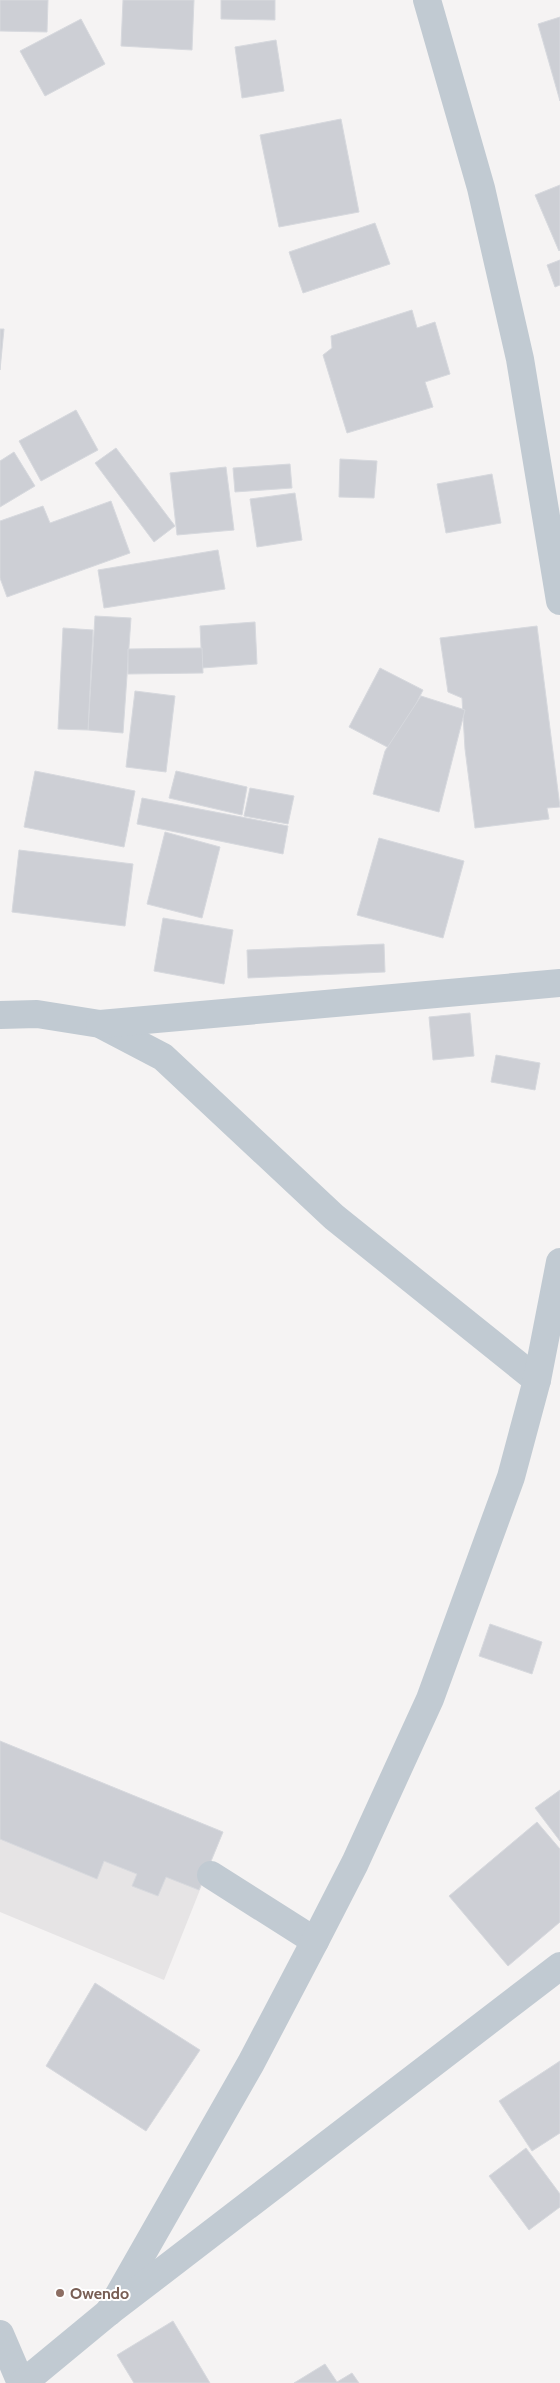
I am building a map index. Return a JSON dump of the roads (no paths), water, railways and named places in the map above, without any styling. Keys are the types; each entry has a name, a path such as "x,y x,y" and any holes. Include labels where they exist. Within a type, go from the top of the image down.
{"street":[{"path":"426,0 481,188 520,359 560,601"},
{"path":"0,1014 37,1014 100,1024 560,983"},
{"path":"100,1024 163,1057 334,1217 537,1380"},
{"path":"109,2312 251,2063 315,1941 355,1863 430,1699 511,1478 537,1380 560,1262"},
{"path":"210,1875 315,1941"},
{"path":"0,2334 22,2383 109,2312 560,1966"}],"place":[{"name":"Owendo","path":"60,2293"}]}
